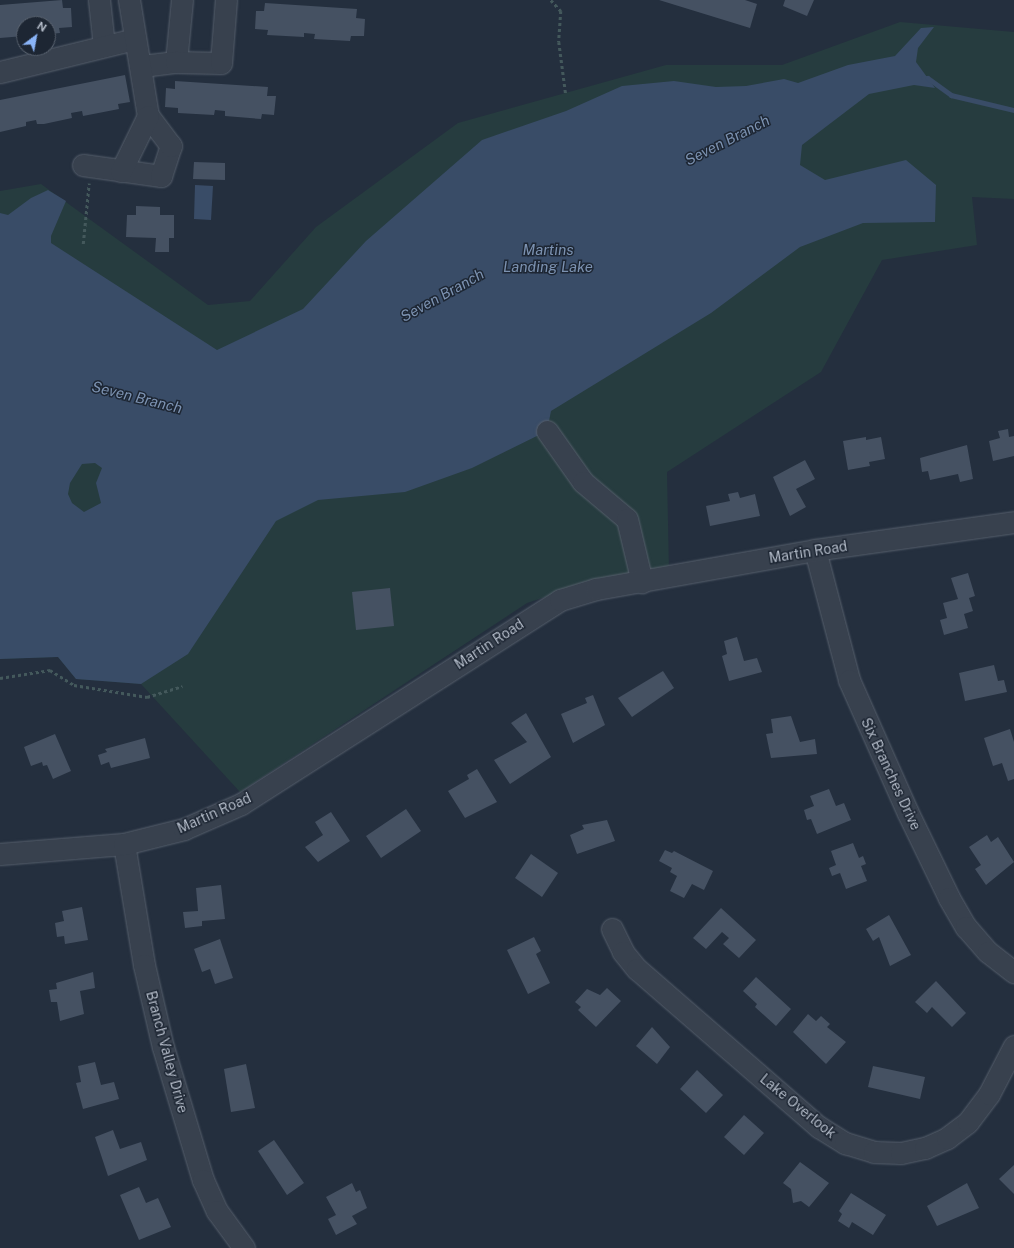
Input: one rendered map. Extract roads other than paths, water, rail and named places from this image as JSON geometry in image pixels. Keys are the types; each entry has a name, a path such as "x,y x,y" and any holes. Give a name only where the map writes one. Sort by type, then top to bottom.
{"street":[{"path":"99,0 104,46"},
{"path":"86,166 161,176 171,146 148,116 142,66 134,39 129,0"},
{"path":"176,62 182,0"},
{"path":"142,66 176,62 221,63 226,0"},
{"path":"0,72 134,39"},
{"path":"121,171 148,116"},
{"path":"547,431 584,482 627,519 642,582"},
{"name":"Martin Road","path":"0,854 124,844 184,829 241,804 560,600 596,589 815,550 1014,522"},
{"name":"Six Branches Drive","path":"815,550 849,680 908,813 949,898 966,927 988,952 1014,972"},
{"name":"Branch Valley Drive","path":"124,844 144,965 163,1047 203,1180 217,1211 244,1248"},
{"name":"Lake Overlook","path":"612,929 623,952 637,969 819,1127 845,1143 874,1152 913,1151 947,1138 968,1122 989,1094 1014,1046"}],"water":[{"name":"Martins Landing Lake","path":"934,27 918,48 916,62 935,88 914,85 869,94 802,145 800,165 825,180 906,160 936,185 935,222 863,223 800,247 711,313 551,411 547,431 472,468 405,492 318,500 276,521 188,654 141,684 76,679 58,657 0,659 0,213 8,215 31,198 48,190 66,201 51,236 51,243 217,350 303,309 366,241 482,140 566,111 622,86 674,81 716,87 746,86 784,79 798,83 848,65 895,56 921,28","holes":["95,463 102,468 96,483 101,503 84,512 72,503 68,494 70,483 82,464"]},
{"path":"195,185 213,186 211,220 194,219"}],"waterway":[{"name":"Seven Branch","path":"923,78 928,78 951,95 1014,110"}]}
